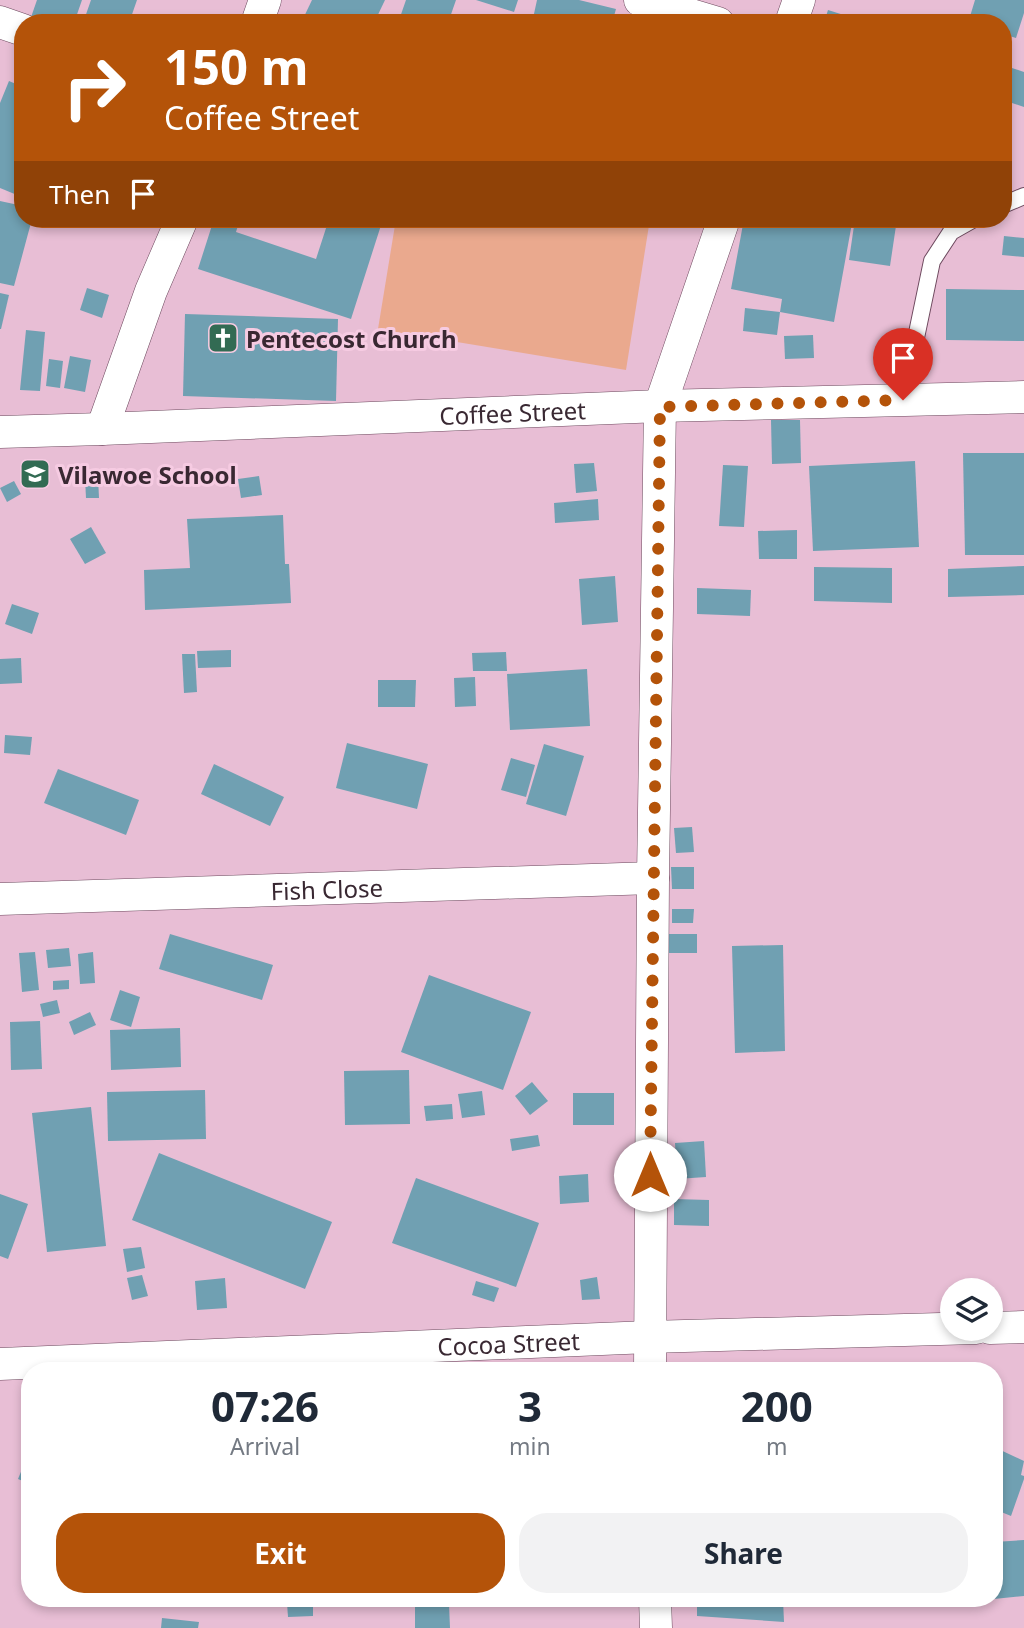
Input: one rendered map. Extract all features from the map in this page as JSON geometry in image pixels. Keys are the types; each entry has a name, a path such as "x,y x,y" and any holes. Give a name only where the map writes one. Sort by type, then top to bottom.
{"street":[{"path":"640,0 687,14"},
{"path":"102,429 178,228"},
{"path":"650,1362 660,407 721,228"},
{"name":"Coffee Street","path":"0,432 660,407 1024,397"},
{"name":"Fish Close","path":"0,899 653,878"},
{"path":"1003,1328 1024,1327"},
{"name":"Cocoa Street","path":"48,1362 649,1337 940,1329"},
{"name":"Cocoa Street","path":"0,1364 21,1363"},
{"path":"656,1607 656,1628"}],"lane":[{"path":"903,400 932,261 951,232 958,228"}],"shaded area":[{"path":"395,228 649,228 626,370 378,329"}],"building":[{"path":"37,0 82,0 77,14 32,14"},
{"path":"91,0 137,0 132,14 86,14"},
{"path":"312,0 385,0 378,14 305,14"},
{"path":"406,0 456,0 451,14 401,14"},
{"path":"476,0 518,0 514,12"},
{"path":"537,0 579,0 616,9 615,14 534,14"},
{"path":"975,0 1024,0 1024,13 1016,38 1012,37 1012,14 971,14"},
{"path":"1012,68 1024,72 1024,107 1012,103"},
{"path":"9,81 14,83 14,194 0,188 0,103"},
{"path":"0,201 14,204 14,228 30,228 14,286 0,283"},
{"path":"211,228 237,228 236,232 316,259 326,228 380,228 351,319 198,269"},
{"path":"742,228 851,228 834,322 780,312 782,299 731,289"},
{"path":"854,228 896,228 890,266 849,260"},
{"path":"1004,236 1024,238 1024,257 1002,255"},
{"path":"87,288 109,295 102,318 80,310"},
{"path":"946,289 1024,290 1024,341 946,340"},
{"path":"0,293 9,295 1,329 0,329"},
{"path":"745,308 780,312 777,335 743,331"},
{"path":"185,314 338,319 336,401 183,396"},
{"path":"26,330 45,332 40,391 20,390"},
{"path":"813,335 814,358 785,359 784,336"},
{"path":"70,356 91,360 85,392 64,388"},
{"path":"49,359 63,361 60,388 46,386"},
{"path":"771,420 800,420 801,463 772,464"},
{"path":"963,453 1024,453 1024,555 965,555"},
{"path":"915,461 919,547 813,551 809,466"},
{"path":"594,463 597,491 576,493 574,464"},
{"path":"723,465 748,466 744,527 719,526"},
{"path":"259,476 262,495 241,498 238,479"},
{"path":"98,477 99,498 86,498 85,478"},
{"path":"14,481 21,494 7,502 0,488"},
{"path":"598,499 599,520 555,523 554,503"},
{"path":"283,515 285,564 289,564 291,603 145,610 144,570 190,568 187,519"},
{"path":"91,527 106,553 85,564 70,539"},
{"path":"797,530 797,559 759,559 758,531"},
{"path":"1024,566 1024,595 948,597 948,569"},
{"path":"814,567 892,568 892,603 814,601"},
{"path":"615,576 618,622 582,625 579,579"},
{"path":"697,588 751,590 750,616 697,614"},
{"path":"12,604 39,613 32,634 5,624"},
{"path":"231,650 231,667 198,668 197,651"},
{"path":"506,652 507,671 473,671 472,653"},
{"path":"182,654 195,654 197,692 184,693"},
{"path":"21,658 22,683 0,684 0,659"},
{"path":"587,669 590,726 510,730 507,674"},
{"path":"475,677 476,706 455,707 454,678"},
{"path":"378,680 416,680 415,707 378,707"},
{"path":"5,735 32,737 30,755 4,753"},
{"path":"347,743 428,764 417,809 336,788"},
{"path":"544,744 584,756 566,816 526,804"},
{"path":"511,758 535,765 526,797 501,790"},
{"path":"214,764 284,797 270,826 201,794"},
{"path":"58,769 139,800 126,835 44,803"},
{"path":"692,827 694,852 676,853 674,828"},
{"path":"671,867 694,867 694,889 672,889"},
{"path":"672,909 694,909 693,923 672,923"},
{"path":"170,934 273,965 262,1000 159,969"},
{"path":"667,934 697,934 697,953 667,953"},
{"path":"783,945 785,1051 735,1053 732,946"},
{"path":"69,948 71,966 48,968 46,950"},
{"path":"35,952 39,990 22,992 19,953"},
{"path":"93,952 95,983 80,984 78,954"},
{"path":"429,975 531,1012 503,1090 401,1052"},
{"path":"69,980 69,989 53,990 53,981"},
{"path":"120,990 140,997 131,1027 110,1020"},
{"path":"57,1000 60,1013 43,1017 40,1004"},
{"path":"90,1012 96,1025 74,1035 69,1022"},
{"path":"40,1021 42,1069 11,1070 10,1022"},
{"path":"180,1028 181,1067 111,1070 110,1030"},
{"path":"409,1070 410,1124 345,1125 344,1071"},
{"path":"532,1082 548,1101 530,1115 515,1096"},
{"path":"205,1090 206,1139 108,1141 107,1092"},
{"path":"482,1091 485,1115 462,1118 458,1094"},
{"path":"573,1093 614,1093 614,1125 573,1125"},
{"path":"452,1104 453,1119 426,1121 424,1106"},
{"path":"91,1107 106,1246 47,1252 32,1113"},
{"path":"538,1135 540,1146 512,1151 510,1139"},
{"path":"704,1141 706,1177 677,1179 675,1143"},
{"path":"159,1153 332,1222 305,1289 132,1220"},
{"path":"588,1174 589,1202 560,1204 559,1176"},
{"path":"416,1178 539,1223 516,1287 392,1243"},
{"path":"0,1194 28,1204 8,1259 0,1256"},
{"path":"674,1199 709,1200 709,1226 674,1225"},
{"path":"141,1247 145,1268 127,1272 123,1249"},
{"path":"142,1275 148,1296 132,1300 127,1278"},
{"path":"597,1277 600,1299 582,1300 580,1280"},
{"path":"225,1278 227,1308 197,1310 195,1281"},
{"path":"476,1281 499,1288 494,1302 472,1295"},
{"path":"1003,1451 1024,1461 1021,1475 1024,1479 1011,1516 1003,1513"},
{"path":"1024,1540 1024,1596 1003,1598 1003,1541"},
{"path":"287,1607 313,1607 313,1616 288,1617"},
{"path":"415,1607 449,1607 450,1628 415,1628"},
{"path":"697,1607 783,1607 784,1622 697,1616"},
{"path":"162,1618 199,1622 198,1628 161,1628"}],"place":[{"name":"Pentecost Church","path":"223,338"},
{"name":"Vilawoe School","path":"35,474"}],"route":[{"path":"650,1175 660,407 903,400"}]}
